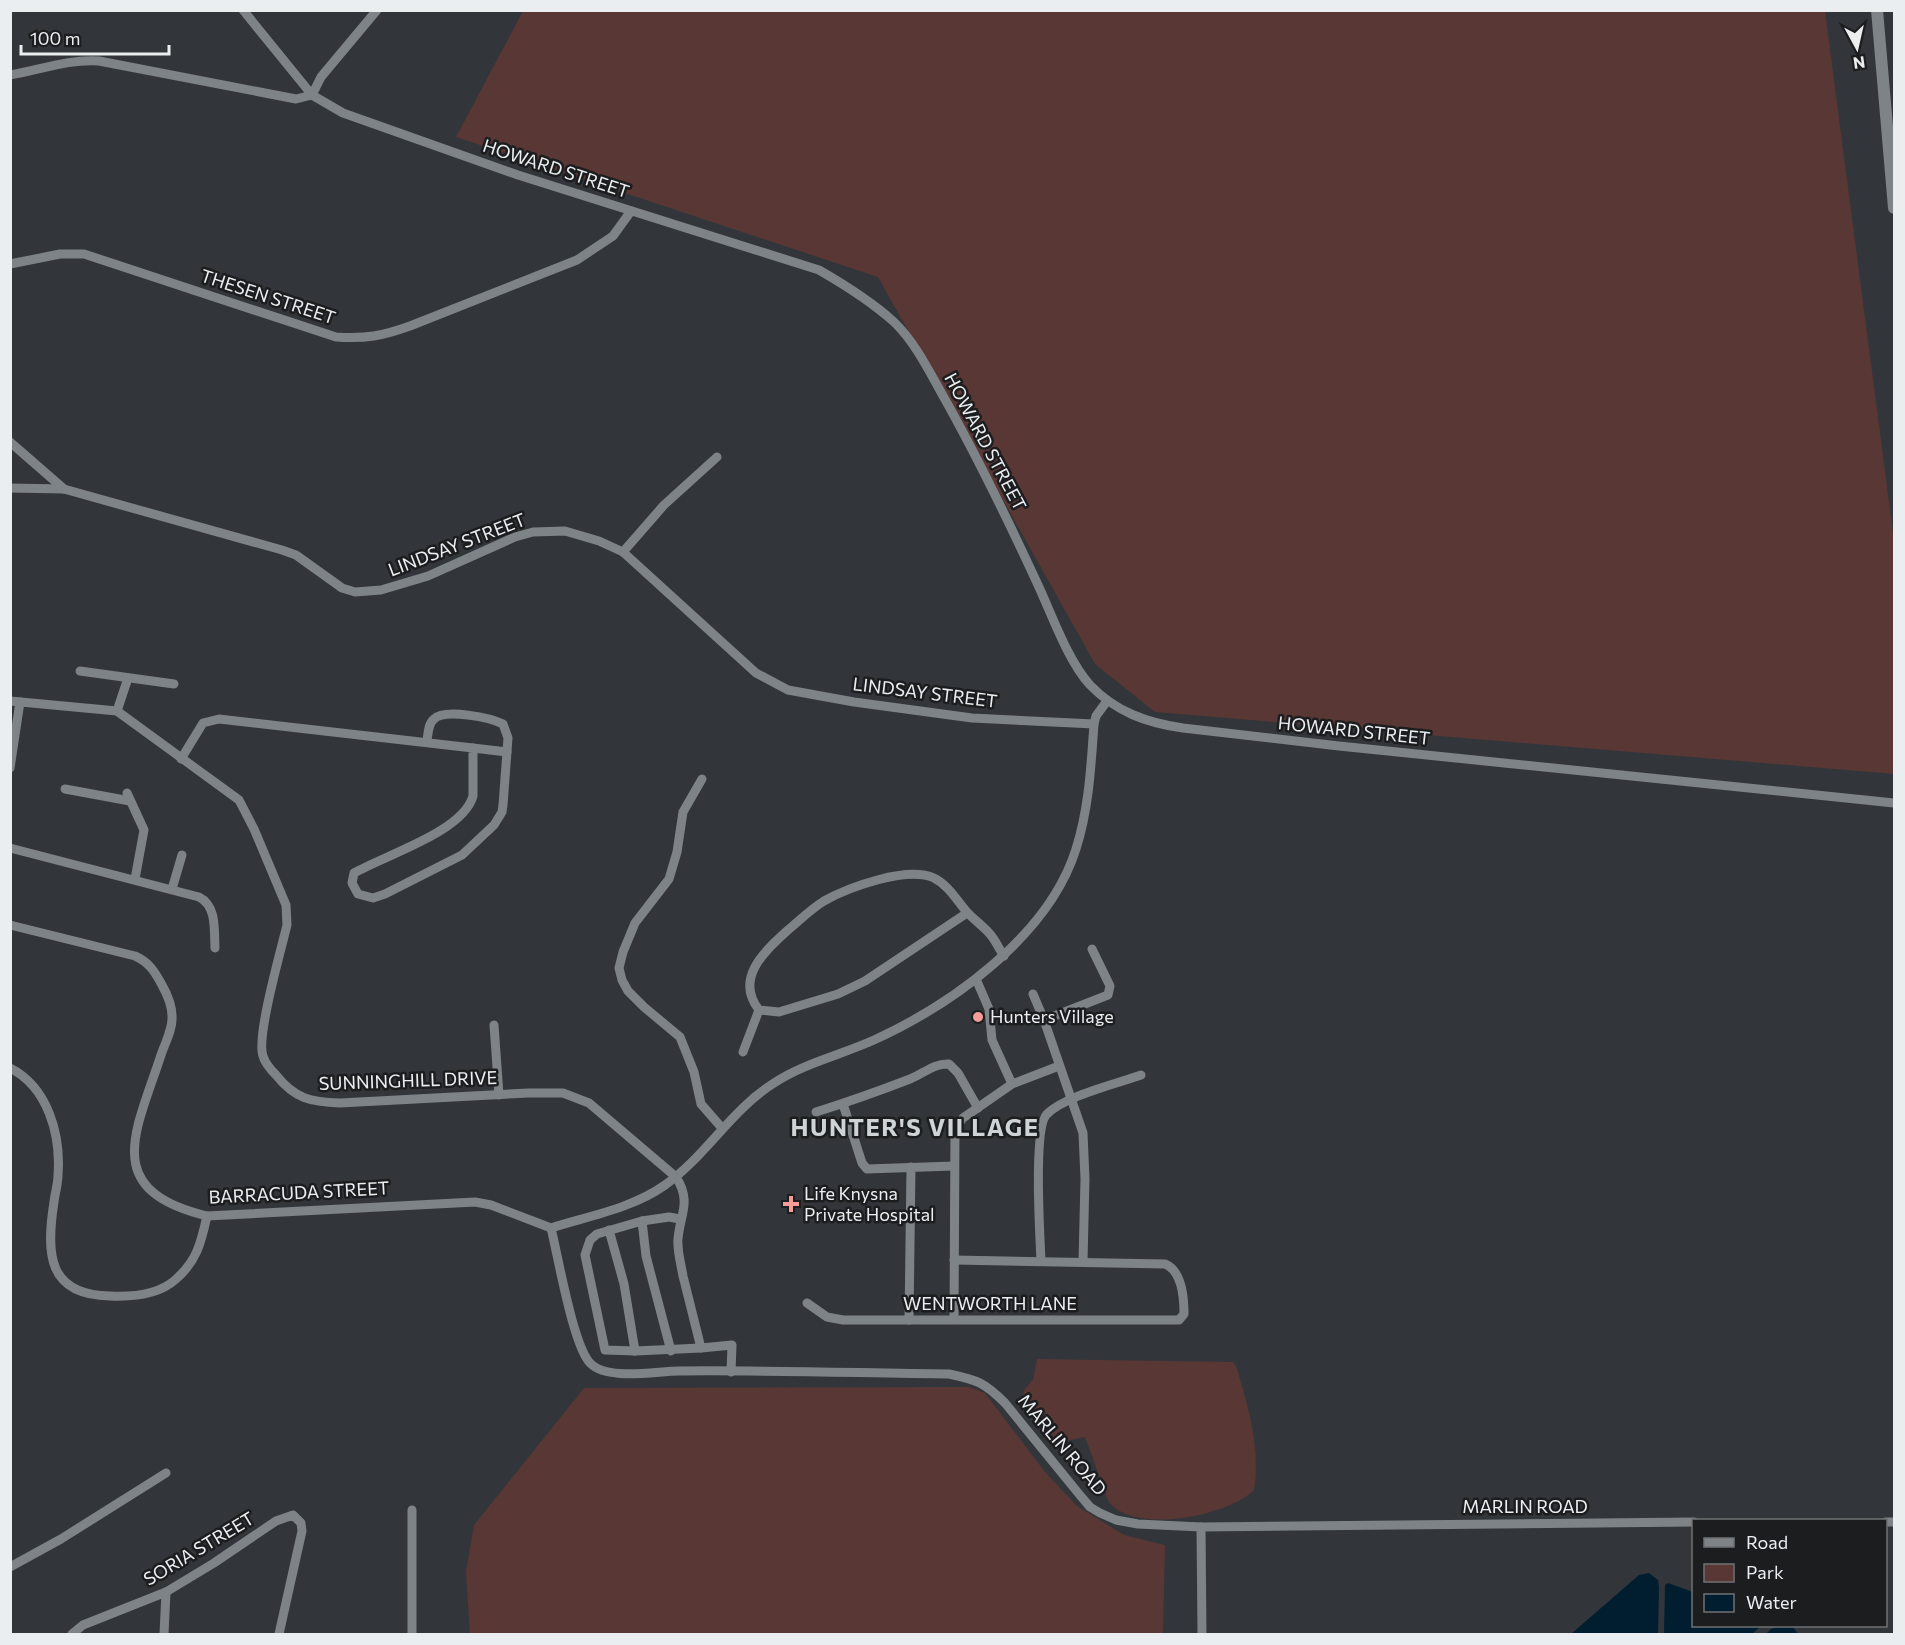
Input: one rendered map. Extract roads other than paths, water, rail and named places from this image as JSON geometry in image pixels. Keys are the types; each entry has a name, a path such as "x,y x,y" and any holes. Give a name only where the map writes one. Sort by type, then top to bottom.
{"street":[{"path":"243,10 312,95"},
{"path":"312,95 321,76 377,10"},
{"path":"1877,10 1894,208"},
{"path":"10,75 58,63 99,61 287,98 296,99 312,95"},
{"name":"HOWARD STREET","path":"312,95 343,113 388,130 631,211 819,270 852,290 895,323 924,364 982,468 1073,661 1090,685 1107,701 1147,721 1183,728 1339,746 1894,803"},
{"name":"THESEN STREET","path":"10,264 60,254 84,254 336,337 382,336 578,260 613,236 631,211"},
{"path":"10,442 64,489"},
{"path":"623,552 664,505 717,457"},
{"name":"LINDSAY STREET","path":"10,488 64,489 282,550 296,555 342,588 355,592 381,590 428,576 514,537 532,532 565,531 623,552 756,673 788,690 854,702 972,718 1094,724"},
{"path":"80,671 174,684"},
{"path":"10,768 15,701 117,711 128,678"},
{"path":"551,1228 646,1197 676,1178 756,1095 789,1073 872,1041 898,1028 976,979 1004,956 1048,903 1075,852 1089,798 1094,724 1096,716 1107,701"},
{"name":"SUNNINGHILL DRIVE","path":"117,711 239,800 254,829 286,905 287,913 287,925 264,1021 262,1045 262,1055 284,1086 310,1101 340,1103 549,1092 576,1097 589,1103 676,1178"},
{"path":"427,741 434,718 443,714 458,714 503,724 507,732 507,752 502,812 494,825 470,849 433,871 374,898 358,894 352,883 354,873 412,846 453,823 467,809 473,796 473,748"},
{"path":"181,759 203,723 214,719 427,741 507,752"},
{"path":"702,779 683,812 678,852 669,879 635,923 623,952 620,968 622,980 628,991 680,1037 694,1072 701,1104 722,1128"},
{"path":"64,789 128,797 144,830 135,879"},
{"path":"10,848 135,879 206,900 211,907 215,948"},
{"path":"172,889 182,855"},
{"path":"967,913 865,981 838,994 779,1012 759,1010 753,1002 750,986 758,960 810,911 842,892 903,874 924,875 943,884 967,913 991,935 1004,956"},
{"name":"BARRACUDA STREET","path":"10,925 135,956 154,969 168,998 172,1019 135,1134 134,1158 139,1175 149,1189 179,1209 207,1216 475,1202 491,1205 551,1228"},
{"path":"1044,1020 1108,995 1109,982 1092,949"},
{"path":"976,979 989,1009 992,1040 1012,1084"},
{"path":"954,1260 1083,1261 1084,1140 1072,1099 1033,994"},
{"path":"743,1052 759,1010"},
{"path":"494,1025 499,1095"},
{"path":"816,1112 913,1078 944,1064 949,1064 957,1073 978,1108"},
{"path":"954,1319 955,1128 963,1118 1012,1084 1059,1066"},
{"path":"10,1068 31,1082 41,1095 52,1119 58,1175 50,1246 58,1275 68,1286 89,1294 105,1296 125,1296 161,1289 173,1282 191,1264 200,1248 207,1216"},
{"path":"1041,1261 1039,1167 1041,1128 1047,1113 1072,1099 1141,1075"},
{"path":"843,1104 867,1169 954,1166"},
{"path":"909,1320 911,1167"},
{"path":"676,1178 681,1185 685,1200 684,1211 680,1219 678,1247 701,1348"},
{"path":"680,1219 669,1217 642,1221 597,1234 590,1239 585,1255 603,1346 609,1351 634,1352 732,1345 731,1372"},
{"path":"642,1221 646,1256 671,1351"},
{"name":"MARLIN ROAD","path":"551,1228 578,1339 590,1363 597,1368 609,1372 627,1373 678,1371 949,1374 973,1379 991,1389 1005,1403 1090,1507 1116,1520 1201,1527 1692,1522"},
{"path":"609,1230 624,1284 634,1352"},
{"name":"WENTWORTH LANE","path":"807,1303 832,1319 1102,1322 1179,1320 1183,1317 1184,1311 1177,1274 1172,1267 1162,1263 1083,1261"},
{"path":"10,1566 61,1539 166,1473"},
{"path":"412,1510 412,1635"},
{"name":"SORIA STREET","path":"72,1635 83,1624 166,1592 282,1518 293,1515 301,1523 302,1531 279,1635"},
{"path":"1201,1527 1202,1635"},
{"path":"164,1635 166,1592"}],"water":[{"path":"1649,1573 1658,1580 1658,1634 1571,1634 1639,1575"},
{"path":"1668,1583 1692,1592 1692,1627 1760,1627 1752,1634 1664,1634 1665,1585"},
{"path":"1793,1627 1798,1634 1766,1634 1771,1629"}],"place":[{"name":"Hunters Village","path":"978,1017"},
{"name":"Life Knysna Private Hospital","path":"791,1204"}],"district":[{"name":"HUNTER'S VILLAGE","path":"915,1128"}]}
